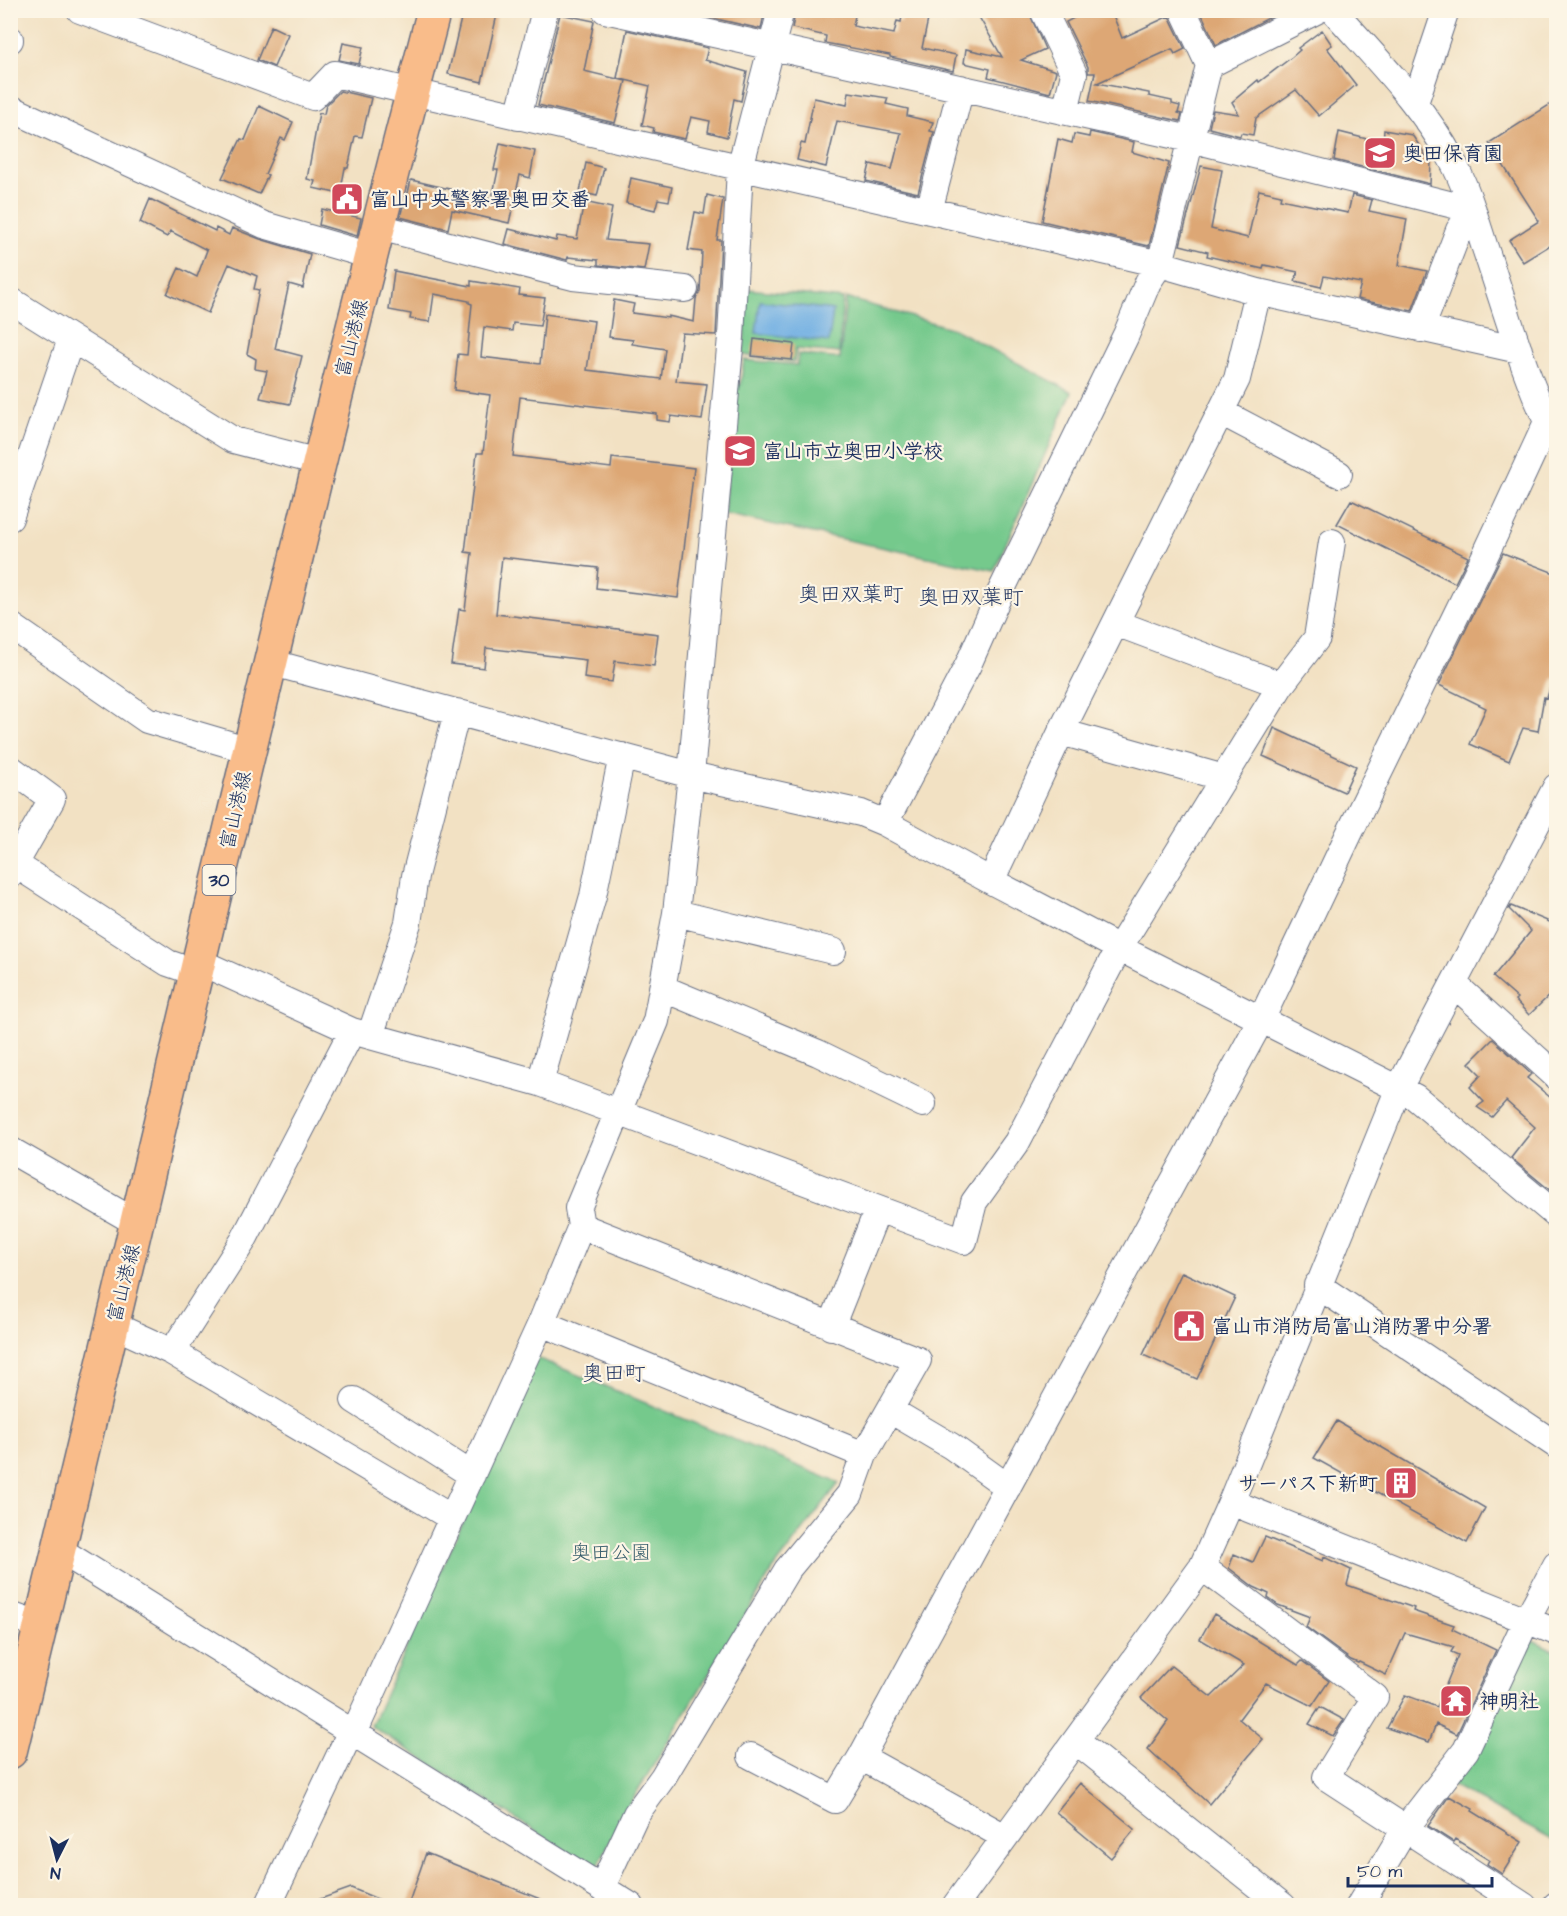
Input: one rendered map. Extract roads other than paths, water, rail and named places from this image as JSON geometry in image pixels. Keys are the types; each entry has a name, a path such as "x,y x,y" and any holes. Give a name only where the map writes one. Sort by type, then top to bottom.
{"main road":[{"name":"富山港線","path":"10,1752 138,1223 269,662 434,10"}],"street":[{"path":"80,10 313,97 335,74 1160,264 1258,292 1520,350"},
{"path":"518,117 545,10"},
{"path":"605,10 1190,139 1473,210"},
{"path":"268,1905 352,1732 541,1323 581,1226 578,1208 656,1021 676,913 691,775 731,337 740,168 781,10"},
{"path":"1043,10 1074,74 1065,111"},
{"path":"885,823 968,665 1000,593 1126,335 1148,282 1160,264 1209,65 1183,10"},
{"path":"1209,65 1318,10"},
{"path":"751,1756 835,1800 861,1757 1261,1020 1550,417 1520,350 1473,210 1452,160 1415,104 1333,10"},
{"path":"1415,104 1446,10"},
{"path":"929,212 961,88"},
{"path":"10,108 264,225 573,277 684,289"},
{"path":"1421,328 1459,230 1473,210"},
{"path":"991,881 1061,732 1237,379 1258,292"},
{"path":"10,300 233,440 319,462"},
{"path":"12,505 71,339"},
{"path":"1221,412 1339,474"},
{"path":"10,768 52,799 12,866 168,963 198,968 361,1034 540,1083 964,1240 974,1202 1017,1142 1119,948 1281,685 1317,638 1332,542"},
{"path":"1116,623 1281,685"},
{"path":"10,625 147,720 249,750"},
{"path":"269,662 691,775 861,813 885,823 1119,948 1415,1097 1557,1215"},
{"path":"172,1352 243,1241 361,1034 408,923 415,876 457,712"},
{"path":"1061,732 1224,778"},
{"path":"540,1083 592,896 622,756"},
{"path":"955,1905 1202,1567 1231,1502 1317,1285 1399,1088 1557,787"},
{"path":"676,913 833,951"},
{"path":"1454,984 1557,1076"},
{"path":"662,988 818,1053 923,1104"},
{"path":"10,1150 138,1223"},
{"path":"831,1327 878,1209"},
{"path":"581,1226 918,1360 864,1455 850,1494 787,1570 663,1777 636,1814 603,1887"},
{"path":"1317,1285 1557,1445"},
{"path":"541,1323 864,1455"},
{"path":"113,1325 172,1352 452,1518"},
{"path":"354,1400 472,1475"},
{"path":"890,1410 951,1446 1008,1487"},
{"path":"1231,1502 1557,1632"},
{"path":"58,1549 631,1905"},
{"path":"1359,1905 1405,1829 1466,1750 1527,1619 1557,1564"},
{"path":"1202,1567 1375,1697 1326,1777 1524,1905"},
{"path":"10,1616 41,1626"},
{"path":"1076,1741 1283,1905"},
{"path":"861,1757 1005,1837"}],"water":[{"path":"760,301 833,310 829,342 756,333"}],"place":[{"name":"奥田保育園","path":"1380,153"},
{"name":"富山中央警察署奥田交番","path":"347,199"},
{"name":"富山市立奥田小学校","path":"740,451"},
{"name":"富山市消防局富山消防署中分署","path":"1189,1326"},
{"name":"サーパス下新町","path":"1401,1483"},
{"name":"神明社","path":"1456,1701"}],"district":[{"name":"奥田双葉町","path":"851,594"},
{"name":"奥田双葉町","path":"971,597"},
{"name":"奥田町","path":"614,1373"}],"park label":[{"name":"奥田公園","path":"611,1552"}]}
